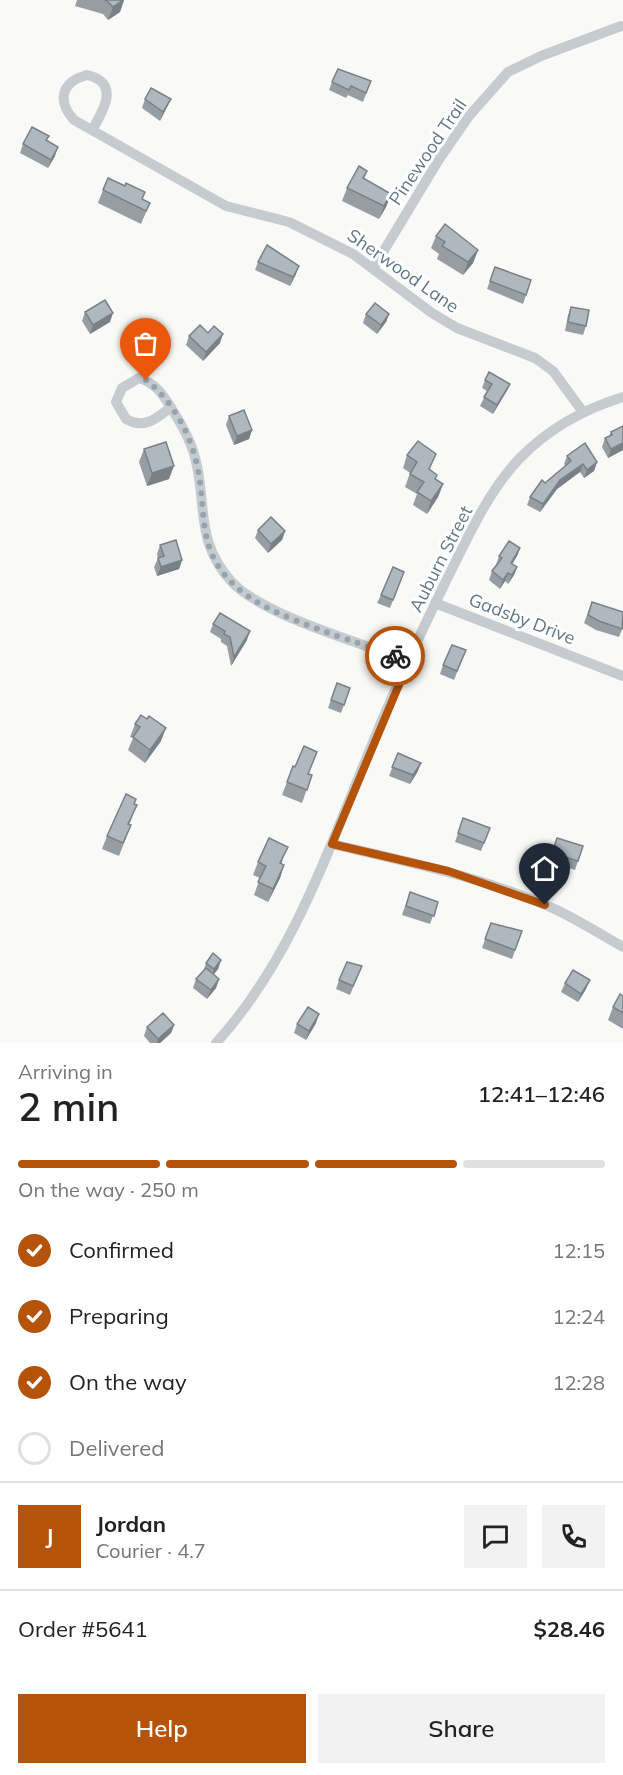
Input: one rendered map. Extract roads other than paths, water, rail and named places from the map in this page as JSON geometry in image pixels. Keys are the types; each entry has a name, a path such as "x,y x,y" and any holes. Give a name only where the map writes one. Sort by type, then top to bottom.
{"street":[{"name":"Pinewood Trail","path":"374,267 438,161 469,116 508,72 541,56 621,27"},
{"name":"Sherwood Lane","path":"92,130 106,106 107,96 103,84 87,75 67,87 63,95 63,105 74,120 226,206 279,219 308,230 374,267 448,324 542,362 562,382 583,412"},
{"path":"171,407 155,420 141,424 126,419 116,402 122,388 139,378 162,392 185,430 196,460 202,523 208,544 218,564 232,583 250,598 272,609 409,661"},
{"name":"Auburn Street","path":"216,1043 240,1015 287,940 318,879 409,661 435,603 479,518 510,470 542,439 583,412 623,397"},
{"name":"Gadsby Drive","path":"435,603 623,676"},
{"path":"332,844 448,871 517,895 559,911 623,947"}]}
